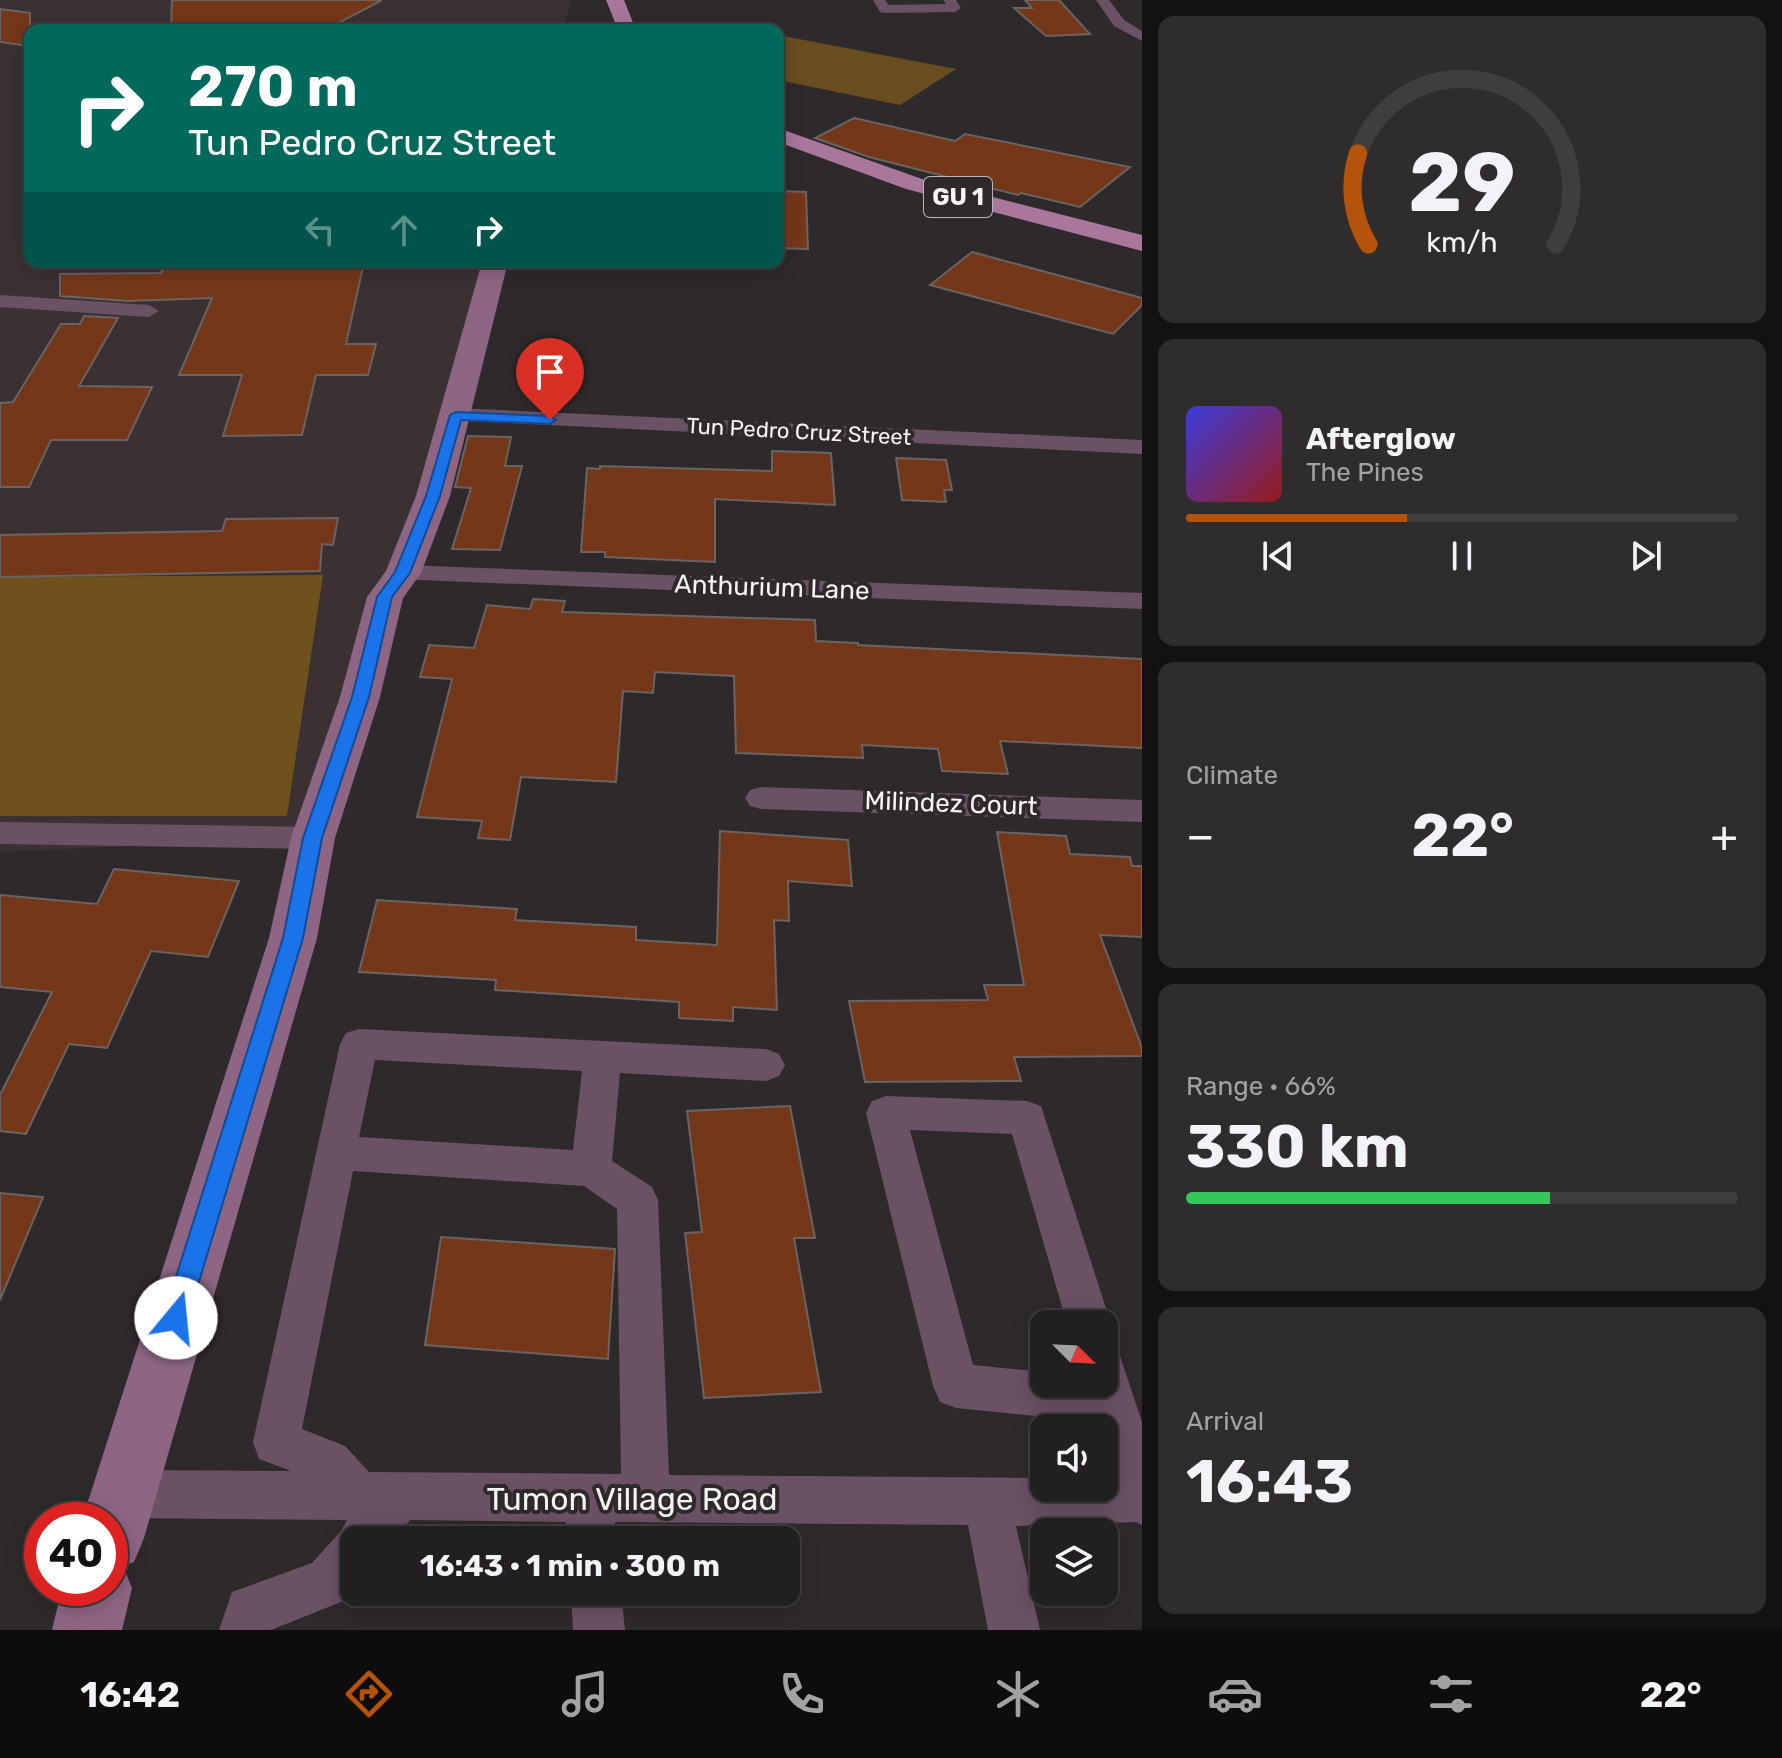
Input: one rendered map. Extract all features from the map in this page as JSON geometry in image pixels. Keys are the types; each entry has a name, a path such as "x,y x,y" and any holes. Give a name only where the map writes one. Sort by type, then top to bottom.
{"main road":[{"path":"615,0 625,24"},
{"name":"GU 1","path":"784,137 874,172 942,193 1142,243"},
{"name":"GU 1","path":"784,156 937,208 1142,261"}],"street":[{"path":"879,0 885,9 955,8 949,0"},
{"path":"1102,0 1119,23 1142,38"},
{"path":"1126,40 1142,38"},
{"path":"120,1502 293,938 313,838 360,697 385,597 403,573 433,496 493,268"},
{"path":"0,301 149,311"},
{"name":"Tun Pedro Cruz Street","path":"456,415 1142,447"},
{"name":"Anthurium Lane","path":"403,573 1142,601"},
{"name":"Milindez Court","path":"761,798 922,801 1142,811"},
{"path":"0,833 313,838"},
{"path":"373,1511 328,1463 276,1442 359,1044 766,1065"},
{"path":"591,1169 603,1056"},
{"path":"1030,1386 956,1386 886,1113 1027,1118 1085,1310"},
{"path":"336,1153 591,1169 637,1200 646,1499"},
{"path":"1112,1398 1142,1499"},
{"name":"Tumon Village Road","path":"128,1516 373,1511 590,1519 646,1499 987,1502 1142,1499"},
{"path":"987,1502 1014,1630"},
{"path":"245,1630 250,1610 328,1582 340,1567"},
{"path":"87,1630 93,1606"},
{"path":"597,1606 599,1630"}],"shaded area":[{"path":"0,0 572,0 564,24 24,24 24,268 493,268 313,838 0,852"},
{"path":"784,36 956,69 900,105 784,81"},
{"path":"323,575 287,816 0,816 0,577"}],"building":[{"path":"172,0 382,0 336,24 171,24"},
{"path":"1025,0 1059,0 1090,34 1046,36 1014,8 1032,8"},
{"path":"0,9 30,13 30,24 24,24 24,45 0,42"},
{"path":"854,118 955,141 965,134 1130,167 1080,207 1021,193 1018,195 869,157 815,138"},
{"path":"784,191 806,192 808,249 784,248"},
{"path":"972,252 1142,298 1142,305 1113,334 930,285"},
{"path":"163,268 363,268 346,344 376,344 368,375 316,375 302,435 223,436 242,375 179,375 212,298 128,301 60,296 60,274 161,273"},
{"path":"84,316 118,318 79,386 152,387 127,440 51,440 29,487 0,487 0,403 13,402 61,324 80,324"},
{"path":"468,436 511,437 505,466 522,466 500,550 452,549 471,488 455,487"},
{"path":"772,451 831,453 835,505 715,499 715,562 605,557 605,552 581,552 587,468 772,471"},
{"path":"896,458 946,460 952,490 944,490 946,502 902,500"},
{"path":"338,518 333,545 322,544 320,571 0,577 0,535 222,531 226,519"},
{"path":"533,599 565,601 562,612 815,620 816,641 1142,659 1142,748 1000,741 1008,774 942,771 938,749 862,745 863,758 736,753 734,676 655,672 653,693 623,691 616,782 521,777 510,840 478,838 482,821 417,817 452,679 420,677 429,645 474,648 487,605 530,609"},
{"path":"720,831 848,840 852,886 788,881 789,921 774,920 777,1010 733,1007 733,1021 679,1018 679,1002 495,990 496,980 359,972 377,900 517,909 515,920 636,927 636,940 717,945"},
{"path":"997,832 1066,836 1070,854 1130,857 1132,866 1142,866 1142,937 1100,935 1142,1048 1142,1056 1014,1057 1021,1081 865,1082 849,1001 988,1000 984,985 1024,985"},
{"path":"114,869 239,881 208,957 151,951 107,1048 69,1044 26,1134 0,1131 0,1095 52,992 0,987 0,895 97,904"},
{"path":"790,1106 815,1238 794,1238 821,1392 704,1398 685,1233 702,1232 687,1111"},
{"path":"0,1193 43,1197 0,1300"},
{"path":"441,1237 615,1249 608,1359 425,1345"}],"route":[{"path":"176,1318 293,938 313,838 360,697 385,597 403,573 433,496 456,415 550,420"}]}
